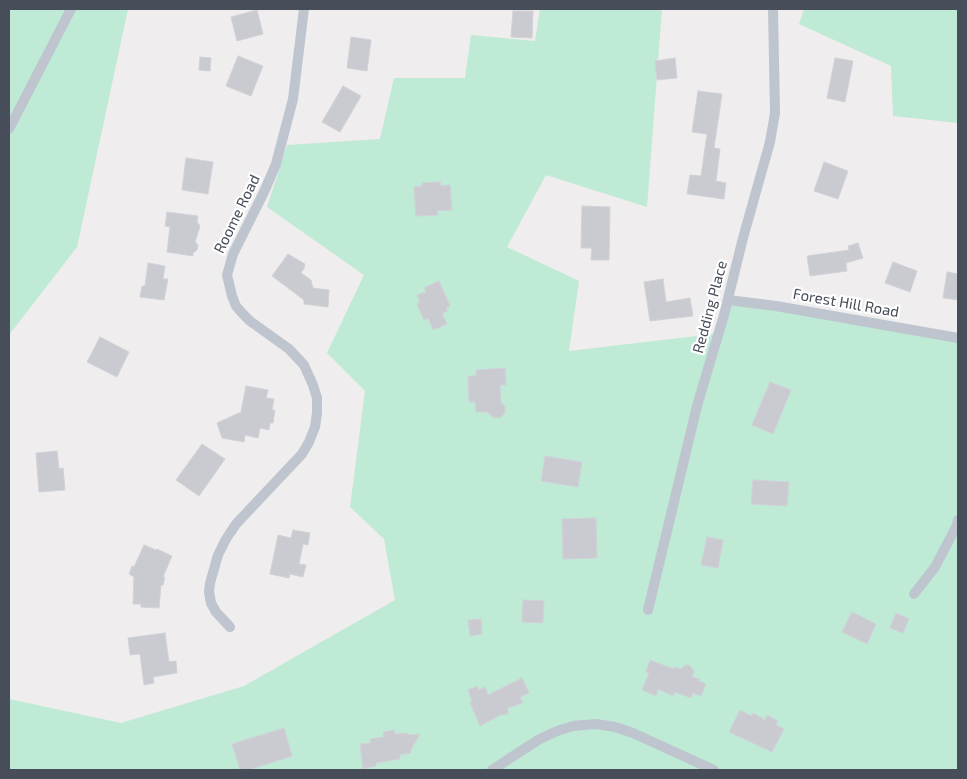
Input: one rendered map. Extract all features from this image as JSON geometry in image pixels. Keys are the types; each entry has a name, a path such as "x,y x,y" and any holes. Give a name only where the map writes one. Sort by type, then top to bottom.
{"street":[{"path":"9,128 71,9"},
{"name":"Roome Road","path":"230,627 216,612 211,603 209,592 218,555 236,524 302,454 315,427 317,412 313,385 304,365 289,349 250,321 236,306 227,275 233,254 271,178 281,149 293,99 304,9"},
{"name":"Redding Place","path":"648,610 697,406 728,300 770,142 775,113 773,9"},
{"name":"Forest Hill Road","path":"728,300 776,306 958,338"},
{"path":"914,594 934,567 958,520"},
{"path":"492,770 538,740 556,731 573,726 596,724 615,727 633,733 714,770"}],"green space":[{"path":"9,9 128,9 77,247 9,335"},
{"path":"540,9 662,9 647,207 546,175 507,247 579,281 569,351 722,333 732,300 958,336 958,770 9,770 9,699 121,723 244,686 395,600 384,539 350,507 365,391 327,353 364,275 267,207 287,145 380,139 394,78 465,78 471,35 535,41"},
{"path":"804,9 958,9 958,123 893,116 891,66 799,24"}],"building":[{"path":"257,10 263,34 237,41 231,17"},
{"path":"513,11 533,11 532,38 511,37"},
{"path":"351,37 371,40 367,71 347,68"},
{"path":"238,56 263,66 251,96 226,86"},
{"path":"200,57 211,58 210,71 199,70"},
{"path":"675,58 677,78 657,80 655,61"},
{"path":"835,58 853,61 845,102 827,98"},
{"path":"343,86 361,96 340,132 322,122"},
{"path":"698,91 722,94 714,148 720,149 716,181 726,183 724,199 687,194 690,175 701,176 707,134 692,132"},
{"path":"186,158 213,162 208,194 182,190"},
{"path":"824,162 848,171 838,199 814,191"},
{"path":"440,182 441,186 450,185 452,210 437,211 438,215 416,216 414,187 422,186 422,183"},
{"path":"582,206 610,207 609,260 591,260 592,248 581,248"},
{"path":"167,212 198,216 197,222 200,226 195,242 198,245 193,256 167,252 170,227 165,226"},
{"path":"858,243 863,258 846,263 847,271 810,276 807,256 849,250 848,246"},
{"path":"288,254 305,264 301,273 311,280 313,288 329,290 328,307 304,304 304,300 272,276"},
{"path":"893,262 917,271 910,292 885,283"},
{"path":"148,263 165,266 163,279 168,279 164,300 140,297 142,286 145,286"},
{"path":"947,272 958,274 958,300 943,298"},
{"path":"663,279 666,302 690,298 693,316 650,321 644,282"},
{"path":"439,281 450,306 446,308 448,311 442,313 447,324 433,330 428,318 424,320 417,304 420,302 417,295 426,292 424,288"},
{"path":"100,337 129,352 117,377 87,362"},
{"path":"505,368 506,385 500,385 501,403 505,406 505,413 501,417 494,418 487,412 476,412 475,402 469,402 468,376 476,376 476,370"},
{"path":"770,382 791,390 773,434 752,425"},
{"path":"246,386 268,390 266,398 274,399 272,410 275,410 273,423 270,423 269,430 260,428 258,438 245,435 244,442 222,438 217,423 241,412"},
{"path":"202,444 225,459 199,496 176,480"},
{"path":"57,451 59,469 63,468 65,490 39,492 36,453"},
{"path":"545,456 582,462 578,487 541,481"},
{"path":"753,480 789,482 787,506 751,504"},
{"path":"596,518 597,558 563,559 562,519"},
{"path":"293,530 310,533 308,545 303,544 299,564 306,565 303,577 290,574 289,578 270,574 278,535 291,538"},
{"path":"707,537 723,540 718,568 701,565"},
{"path":"144,545 172,556 163,577 165,577 163,585 161,585 159,608 141,607 141,604 133,604 134,577 129,574"},
{"path":"523,600 544,601 543,623 522,622"},
{"path":"852,612 876,624 867,644 842,632"},
{"path":"896,613 909,619 903,633 890,628"},
{"path":"481,619 482,634 470,636 468,620"},
{"path":"165,633 169,662 176,661 177,673 153,677 154,683 144,685 140,654 130,655 128,638"},
{"path":"650,660 674,669 675,667 681,669 685,665 690,666 694,671 692,677 700,679 699,681 706,684 701,696 693,693 691,698 675,692 673,696 658,689 656,696 642,690 649,673 646,672"},
{"path":"522,678 529,693 520,697 523,703 508,708 508,714 500,715 480,726 470,703 472,702 468,690 477,686 479,690 485,687 488,695"},
{"path":"740,710 751,716 753,713 765,720 767,715 778,721 776,725 784,729 772,752 729,732"},
{"path":"284,728 292,756 248,770 240,770 232,744"},
{"path":"394,730 395,734 420,734 411,749 411,753 400,755 400,759 376,763 376,766 363,769 360,744 371,743 370,739 384,737 383,732"}]}
